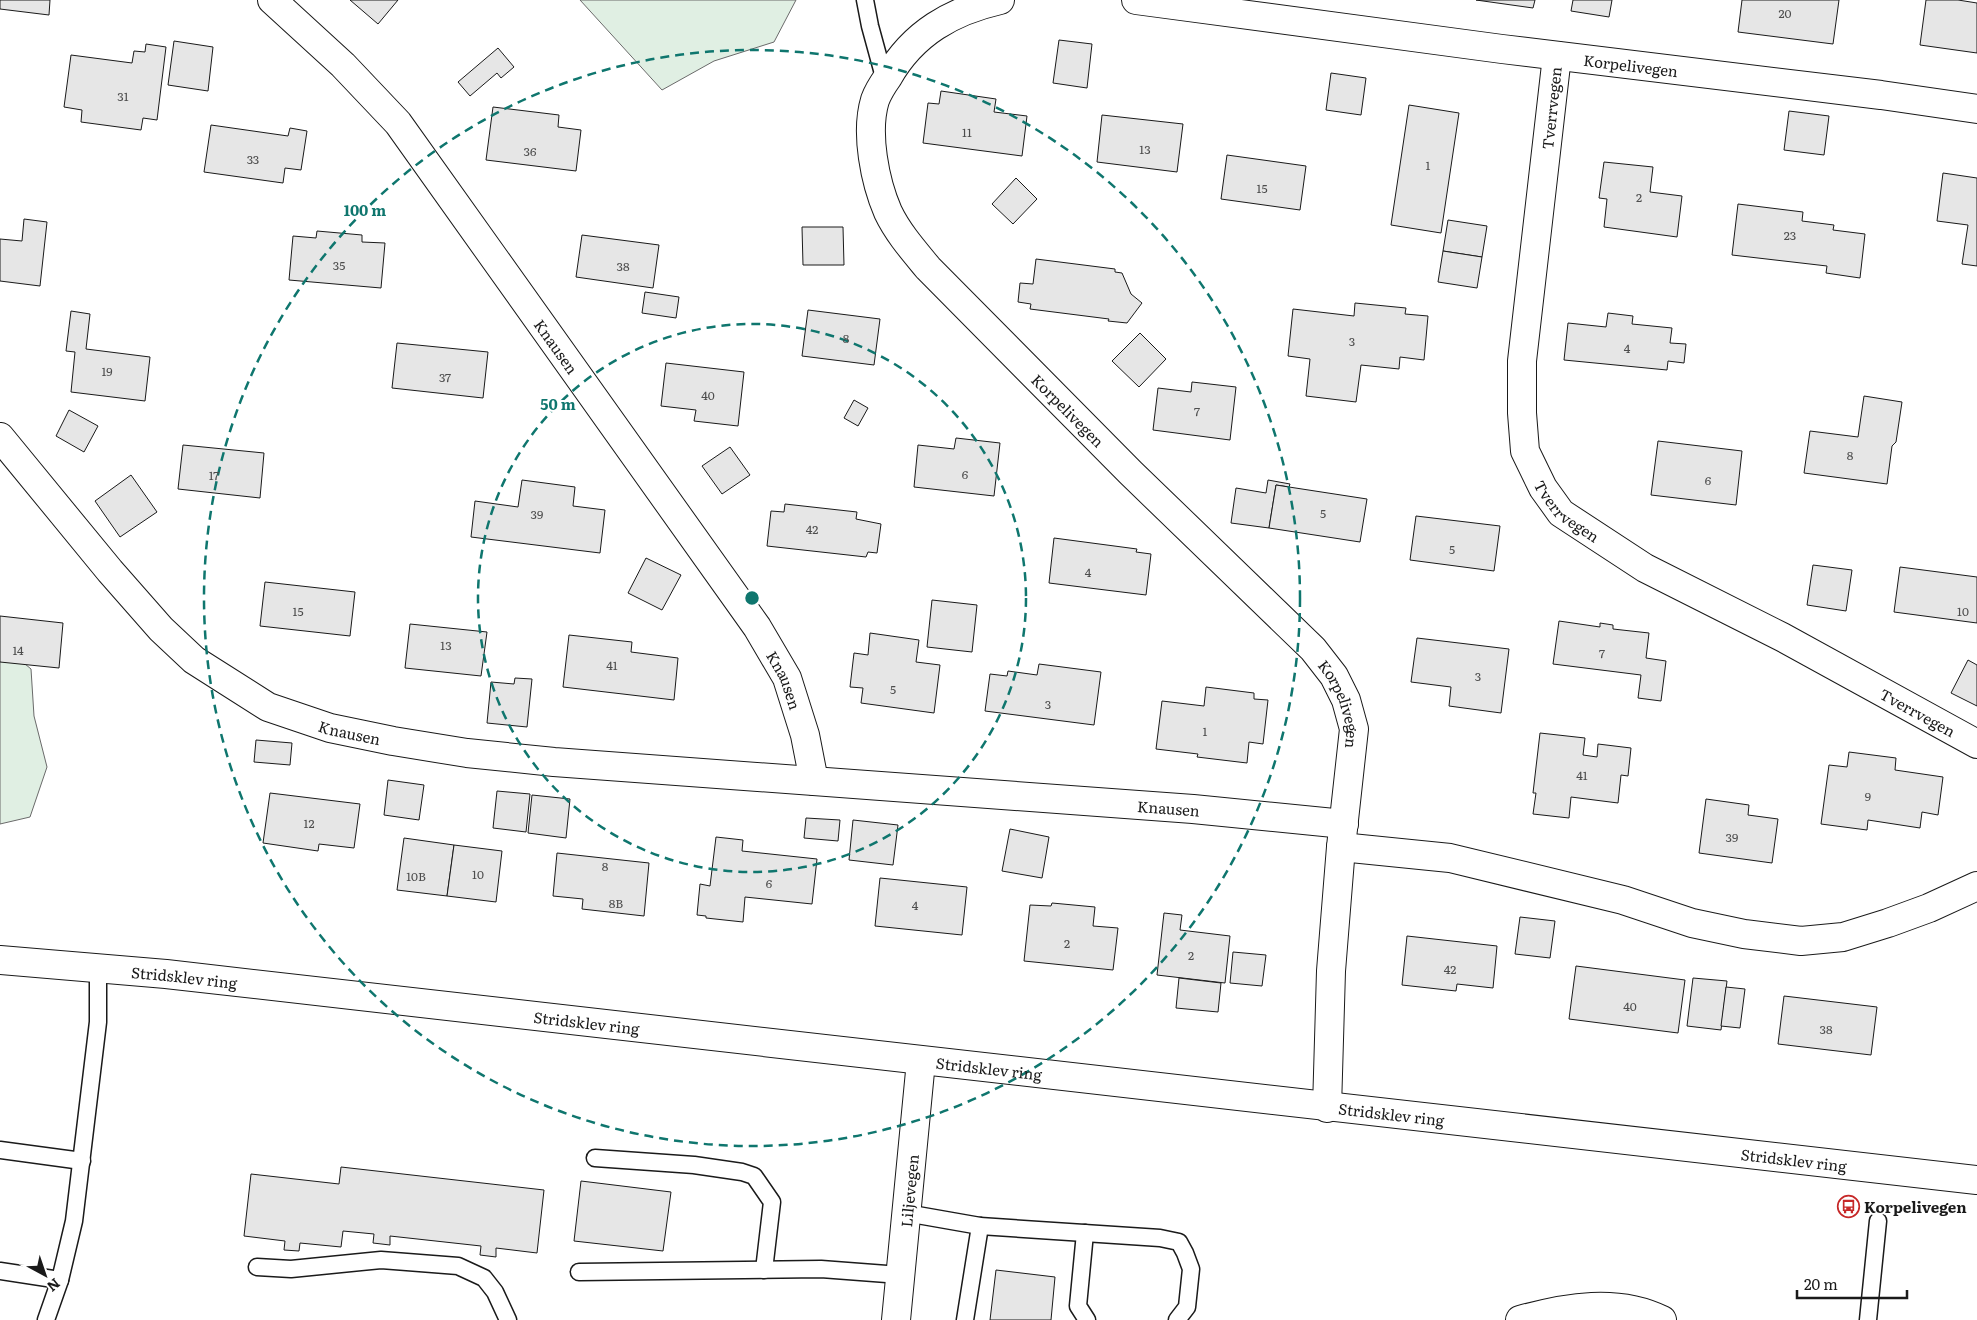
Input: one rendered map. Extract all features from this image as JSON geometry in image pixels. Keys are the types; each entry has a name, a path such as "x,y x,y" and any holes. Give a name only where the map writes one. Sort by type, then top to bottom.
{"street":[{"name":"Knausen","path":"272,0 343,65 398,123 757,627 787,678 806,735 814,781"},
{"name":"Korpelivegen","path":"1000,0 978,5 948,19 919,37 896,62 875,100 872,151 877,181 889,213 906,242 928,268 1131,473 1314,649 1334,676 1346,700 1354,729 1342,835 1332,971 1328,1108"},
{"name":"Korpelivegen","path":"1136,0 1977,109"},
{"name":"Tverrvegen","path":"1557,56 1522,361 1522,413 1525,451 1543,488 1561,513 1645,568 1782,637 1977,744"},
{"name":"Knausen","path":"0,437 110,571 161,629 194,660 268,707 330,728 468,753 554,762 1193,809 1342,835"},
{"path":"1342,835 1450,858 1623,900 1692,923 1744,934 1801,941 1843,937 1929,908 1977,886"},
{"name":"Stridsklev ring","path":"0,960 166,974 1328,1108 1977,1180"},
{"name":"Liljevegen","path":"896,1320 921,1061"},
{"path":"1520,1320 1553,1310 1609,1306 1649,1313 1662,1320"}],"lane":[{"path":"866,0 870,26 885,81"},
{"path":"46,1320 60,1280 74,1221 98,1022 98,969"},
{"path":"0,1150 82,1161"},
{"path":"595,1158 694,1165 742,1172 754,1176 772,1202 764,1270"},
{"path":"906,1214 980,1226 1160,1238 1179,1242 1191,1269 1187,1307 1177,1320"},
{"path":"1868,1320 1878,1221"},
{"path":"965,1320 980,1226"},
{"path":"1085,1233 1078,1306 1087,1320"},
{"path":"257,1268 291,1270 381,1260 458,1266 484,1278 495,1292 508,1320"},
{"path":"579,1272 821,1269 900,1275"},
{"path":"0,1272 60,1280"}],"green space":[{"path":"580,0 796,0 774,42 714,61 662,90"},
{"path":"0,647 5,647 31,669 34,716 47,767 30,817 0,824"}],"building":[{"path":"0,0 50,0 49,15 0,9"},
{"path":"350,0 398,0 378,24"},
{"path":"1476,0 1535,0 1533,8"},
{"path":"1573,0 1612,0 1609,17 1571,11"},
{"path":"1742,0 1839,0 1833,44 1738,32"},
{"path":"1926,0 1958,0 1977,3 1977,53 1920,45"},
{"path":"1059,40 1092,44 1087,88 1053,83"},
{"path":"174,41 213,47 208,91 168,85"},
{"path":"146,44 166,47 157,120 143,118 141,130 81,122 82,110 64,107 71,55 132,63 134,51 145,52"},
{"path":"498,48 514,67 501,78 497,73 470,96 458,82"},
{"path":"1331,73 1366,78 1361,115 1326,110"},
{"path":"941,91 996,99 994,112 1027,116 1022,156 923,143 928,103 939,104"},
{"path":"1409,105 1459,113 1441,233 1391,225"},
{"path":"493,107 559,115 558,127 581,130 576,171 486,160"},
{"path":"1789,111 1829,116 1824,155 1784,150"},
{"path":"1102,115 1183,124 1177,172 1097,162"},
{"path":"211,125 288,136 290,128 307,131 301,170 285,168 283,183 204,172"},
{"path":"1227,155 1306,166 1300,210 1221,199"},
{"path":"1604,162 1653,167 1650,192 1682,196 1677,237 1604,227 1607,199 1599,198"},
{"path":"1943,173 1977,178 1977,266 1962,264 1968,225 1937,221"},
{"path":"1016,178 1037,199 1013,224 992,204"},
{"path":"1738,204 1803,212 1802,221 1834,225 1833,230 1865,234 1860,278 1826,273 1827,266 1732,255"},
{"path":"24,219 47,222 40,286 0,281 0,239 22,241"},
{"path":"1448,220 1487,226 1482,257 1443,251"},
{"path":"802,227 843,227 844,265 803,265"},
{"path":"317,231 362,235 362,242 385,243 381,288 289,280 293,236 316,238"},
{"path":"582,235 659,245 653,288 576,277"},
{"path":"1443,251 1482,257 1477,288 1438,282"},
{"path":"1036,259 1115,269 1115,272 1122,273 1131,294 1142,303 1127,323 1030,309 1031,304 1018,302 1020,283 1033,284"},
{"path":"645,292 679,297 676,318 642,313"},
{"path":"1355,303 1406,308 1405,314 1428,316 1424,360 1400,357 1399,369 1361,365 1356,402 1306,396 1310,359 1288,356 1293,309 1354,316"},
{"path":"808,310 880,319 874,365 802,356"},
{"path":"71,311 90,314 86,349 150,357 145,401 71,392 75,352 66,351"},
{"path":"1608,313 1633,316 1632,324 1672,328 1670,343 1686,344 1684,363 1668,361 1667,370 1564,360 1568,323 1606,327"},
{"path":"1140,333 1166,359 1139,387 1112,361"},
{"path":"397,343 488,352 483,398 392,388"},
{"path":"666,363 744,372 738,426 694,421 696,410 661,406"},
{"path":"1192,382 1236,387 1230,440 1153,430 1158,388 1191,392"},
{"path":"1864,396 1902,402 1896,442 1892,446 1887,484 1804,473 1810,431 1858,437"},
{"path":"854,400 868,408 858,426 844,418"},
{"path":"69,410 98,426 84,452 56,436"},
{"path":"956,438 1000,443 994,496 914,487 918,445 954,449"},
{"path":"1658,441 1742,451 1736,505 1651,495"},
{"path":"183,445 264,453 260,498 178,489"},
{"path":"730,447 750,475 722,494 702,466"},
{"path":"131,475 157,512 120,537 95,501"},
{"path":"522,480 575,487 573,506 605,510 600,553 471,537 475,501 518,507"},
{"path":"1268,480 1290,484 1289,487 1276,485 1269,528 1231,523 1236,488 1266,493"},
{"path":"1276,485 1367,499 1360,542 1269,528"},
{"path":"785,504 857,512 856,519 881,524 877,553 868,552 866,557 767,546 771,511 784,512"},
{"path":"1416,516 1500,526 1494,571 1410,560"},
{"path":"1054,538 1137,549 1136,552 1151,554 1146,595 1049,583"},
{"path":"646,558 681,575 662,610 628,593"},
{"path":"1813,565 1852,570 1846,611 1807,605"},
{"path":"1900,567 1977,577 1977,623 1894,612"},
{"path":"265,582 355,592 350,636 260,626"},
{"path":"932,600 977,605 972,652 927,647"},
{"path":"0,616 63,623 59,668 0,662"},
{"path":"1559,621 1600,627 1600,623 1613,625 1613,629 1649,633 1646,658 1666,661 1661,701 1638,698 1641,675 1553,664"},
{"path":"410,624 487,632 481,676 405,668"},
{"path":"870,633 919,640 916,662 940,665 934,713 861,703 863,688 850,687 854,653 868,655"},
{"path":"569,635 632,642 631,652 678,658 674,700 563,687"},
{"path":"1417,638 1509,649 1501,713 1449,706 1451,687 1411,682"},
{"path":"1968,660 1977,665 1977,706 1951,693"},
{"path":"1039,664 1101,672 1094,725 985,711 990,674 1007,676 1008,671 1037,675"},
{"path":"515,678 532,679 527,727 487,723 491,682 514,684"},
{"path":"1206,687 1254,693 1254,699 1268,700 1263,744 1249,742 1247,763 1197,757 1198,754 1156,749 1162,701 1204,706"},
{"path":"1540,733 1585,738 1583,755 1597,757 1598,744 1631,748 1628,776 1621,775 1618,803 1571,797 1569,818 1533,814 1536,793 1533,793"},
{"path":"256,740 292,743 290,765 254,762"},
{"path":"1849,752 1896,758 1895,770 1943,777 1938,815 1922,812 1920,828 1868,820 1867,830 1821,824 1829,765 1847,767"},
{"path":"388,780 424,785 419,820 384,815"},
{"path":"497,791 530,794 526,832 493,828"},
{"path":"270,793 360,804 354,848 319,844 318,851 263,843"},
{"path":"532,795 570,799 566,838 528,833"},
{"path":"1706,799 1749,805 1748,815 1778,819 1772,863 1699,853"},
{"path":"806,818 840,820 838,841 804,838"},
{"path":"853,820 898,825 893,865 849,860"},
{"path":"1010,829 1049,837 1042,878 1002,871"},
{"path":"716,837 743,840 742,851 817,859 812,904 745,897 743,922 706,918 706,916 697,915 700,884 710,886"},
{"path":"404,838 454,845 447,896 397,890"},
{"path":"454,845 502,851 496,902 447,896"},
{"path":"557,853 649,863 644,916 582,909 583,899 553,896"},
{"path":"880,878 967,887 962,935 875,926"},
{"path":"1052,903 1095,907 1093,926 1118,928 1113,970 1024,961 1030,905 1051,906"},
{"path":"1164,913 1182,915 1180,930 1230,936 1225,983 1157,975"},
{"path":"1520,917 1555,921 1550,958 1515,954"},
{"path":"1407,936 1497,946 1493,988 1457,984 1456,991 1402,985"},
{"path":"1233,952 1266,955 1262,986 1230,983"},
{"path":"1576,966 1685,980 1678,1033 1569,1019"},
{"path":"1179,978 1221,983 1218,1012 1176,1008"},
{"path":"1693,978 1727,981 1721,1030 1687,1026"},
{"path":"1726,987 1745,989 1740,1028 1721,1026"},
{"path":"1784,996 1877,1007 1871,1055 1778,1044"},
{"path":"341,1167 544,1190 537,1253 496,1248 496,1257 480,1255 481,1246 390,1236 390,1245 373,1243 374,1234 343,1231 341,1247 300,1243 299,1251 284,1250 285,1241 244,1236 251,1174 339,1184"},
{"path":"581,1181 671,1192 663,1251 574,1241"},
{"path":"996,1270 1055,1277 1051,1320 990,1320"}],"place":[{"name":"Korpelivegen","path":"1848,1206"}]}
